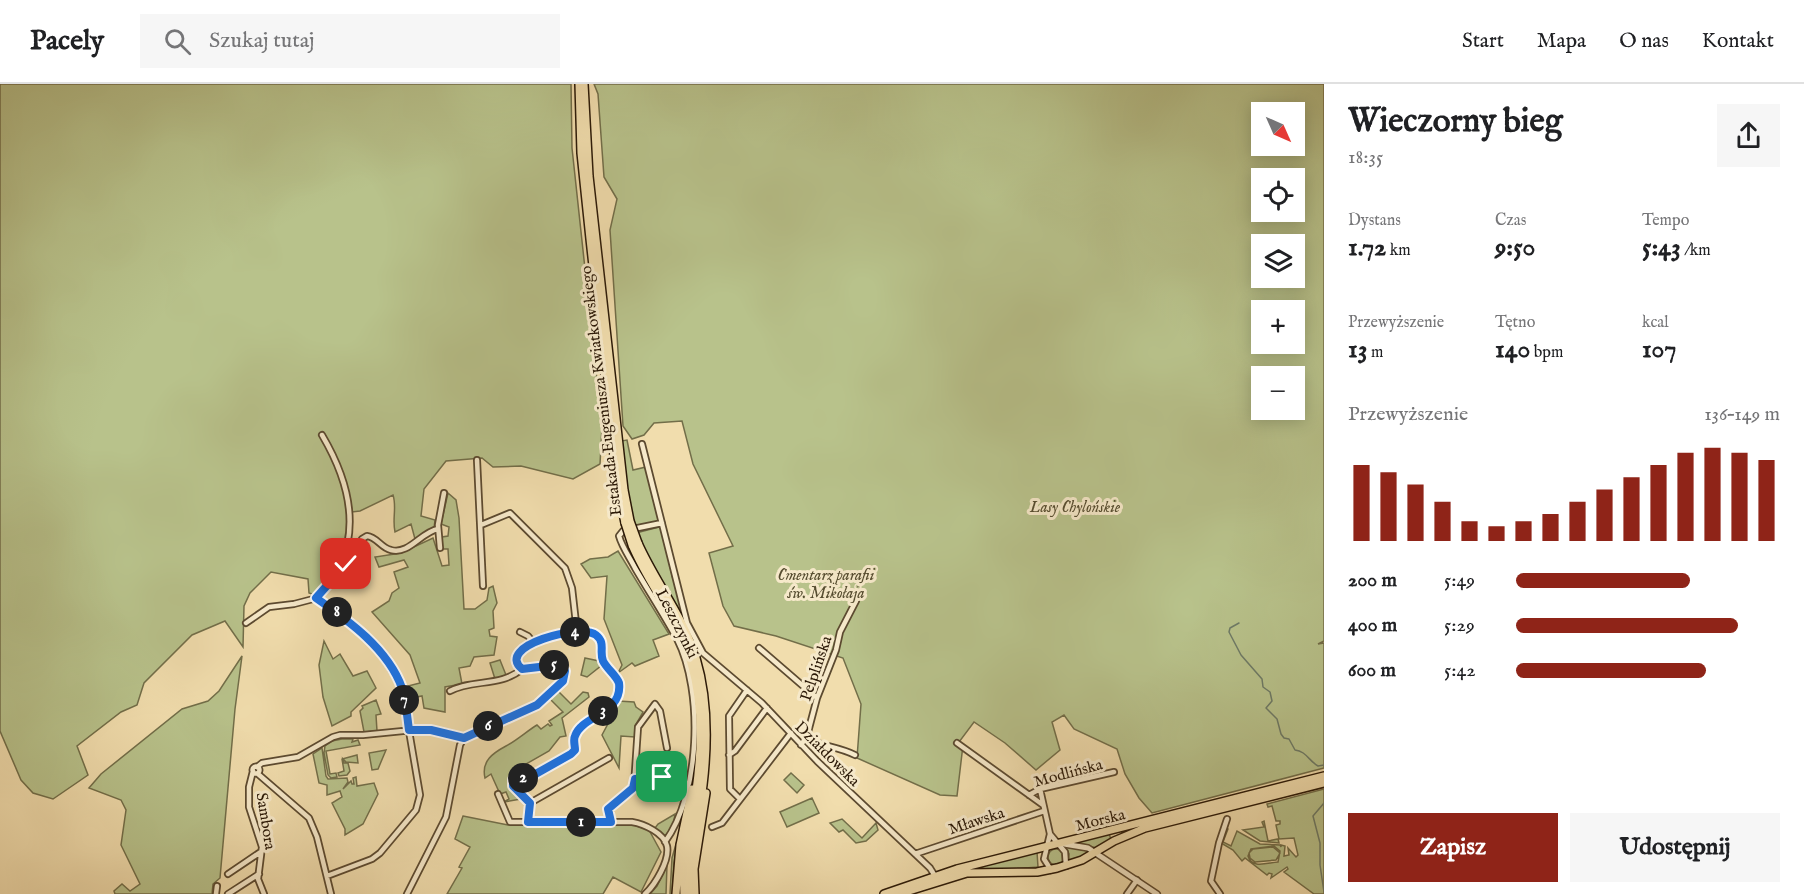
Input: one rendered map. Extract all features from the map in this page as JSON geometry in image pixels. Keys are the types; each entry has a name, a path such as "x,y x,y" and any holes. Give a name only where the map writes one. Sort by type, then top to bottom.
{"main road":[{"name":"Estakada Eugeniusza Kwiatkowskiego","path":"582,86 593,239 624,490 630,522 635,544 677,628 691,663 698,696 700,722 698,766 684,894"},
{"name":"Estakada Eugeniusza Kwiatkowskiego","path":"635,544 686,633 696,656 704,697 706,755 703,785 686,873 689,894"},
{"path":"695,894 696,851 707,787 706,755"},
{"path":"676,894 680,845 698,766"},
{"name":"Morska","path":"884,894 935,876 1324,776"},
{"name":"Morska","path":"899,894 967,873 1051,870 1066,866 1145,828 1324,783"}],"street":[{"path":"322,435 335,457 345,486 350,512 346,546 336,573"},
{"name":"Leszczynki","path":"642,444 687,623 701,650"},
{"path":"477,460 483,586"},
{"path":"440,548 438,529 444,493"},
{"path":"481,525 510,513 537,542 560,562 572,588 577,632"},
{"name":"Leszczynki","path":"662,523 622,531 619,536 677,639 687,663 691,684 694,716 692,762 676,825 665,842"},
{"path":"246,623 270,607 316,598 336,573 351,559 362,539 367,536 372,537 387,549 399,550 438,529"},
{"path":"316,598 349,621 386,659 402,690 420,795 416,810 376,857 327,876"},
{"name":"Pelplińska","path":"801,745 806,739 816,698 836,650 840,632 856,601"},
{"path":"522,669 516,663 516,656 533,642 586,631 595,634 603,644 603,661 619,683 618,697 578,730 574,738 575,750 571,754 532,776 513,780 513,786 530,803"},
{"path":"520,632 533,642"},
{"path":"759,648 816,698"},
{"name":"Działdowska","path":"701,650 767,708 801,745 932,870 935,876"},
{"path":"407,894 443,824 460,745 464,738 540,703 563,681 565,671 556,665 522,669 497,681 460,686 450,691"},
{"path":"740,799 730,791 729,713 747,690"},
{"path":"611,822 608,809 633,788 638,727 654,704 660,711 667,748"},
{"path":"729,755 735,751 767,708"},
{"name":"Sambora","path":"264,894 259,885 262,851 250,813 249,787 257,771 274,761 305,754 336,736 431,730 464,738"},
{"path":"712,827 722,823 791,733"},
{"path":"806,739 824,746 843,749 855,755"},
{"path":"957,743 1044,808"},
{"path":"530,803 609,758"},
{"path":"257,771 273,788 309,818 317,837 331,894"},
{"name":"Modlińska","path":"1029,795 1040,789 1114,772"},
{"path":"635,779 662,777"},
{"path":"1040,789 1050,834 1044,859 1051,870"},
{"path":"498,794 510,822 640,824 654,832 665,842 666,856 656,881 645,894"},
{"path":"528,822 530,803"},
{"name":"Mławska","path":"915,854 1044,808"},
{"path":"1220,894 1211,880 1219,842 1227,819"},
{"path":"1050,834 1066,855 1066,866"},
{"path":"1059,843 1077,845 1095,852 1157,894"},
{"path":"1106,846 1106,859"},
{"path":"228,874 262,851"},
{"path":"228,894 259,874"},
{"path":"1127,894 1137,880"},
{"path":"216,894 217,886"}],"green space":[{"path":"0,84 571,84 572,148 602,427 600,464 573,479 521,466 493,467 482,458 446,461 424,489 421,516 435,520 434,528 415,539 411,524 395,532 393,495 360,511 352,512 351,504 348,505 345,548 339,564 318,596 309,593 308,579 271,572 250,593 244,606 243,647 225,621 192,635 144,683 137,705 121,712 77,746 88,775 53,799 33,793 21,780 0,731"},
{"name":"Lasy Chylońskie","path":"594,84 1324,84 1324,641 1318,644 1324,643 1324,768 1152,813 1139,798 1125,774 1117,749 1074,729 1064,715 1052,722 1060,750 1036,770 1005,743 974,722 959,742 963,745 957,796 940,795 857,758 861,704 843,658 776,636 734,626 723,606 709,553 733,546 693,464 682,421 654,423 644,435 632,439 623,426 610,230 617,199 604,177 598,94"},
{"path":"627,440 633,470 646,467 659,522 635,527 627,491 621,441"},
{"path":"448,493 456,500 459,518 464,609 475,609 487,600 489,588 493,586 497,603 493,611 494,628 489,630 490,636 497,637 494,655 474,657 470,666 459,668 462,684 445,687 445,712 424,708 422,696 406,699 404,687 420,683 410,655 372,612 389,601 392,593 399,588 394,572 408,567 404,560 379,567 375,557 401,553 433,538 442,566 449,565 448,549 442,549 442,537 448,536 449,527 441,524"},
{"path":"659,527 675,581 684,622 636,533"},
{"path":"618,551 669,634 653,640 659,656 635,666 632,663 618,673 622,665 604,619 607,576 591,578 581,564 590,559 608,557"},
{"path":"324,641 333,659 340,654 353,676 367,671 376,688 351,712 351,716 332,726 323,697 319,665"},
{"path":"242,656 220,878 213,884 212,894 115,894 114,891 122,884 130,891 140,884 121,845 126,810 121,800 89,788 101,774 182,709 208,701 219,691"},
{"path":"585,658 599,661 602,665 587,677 581,675"},
{"path":"500,660 506,675 495,679 490,663"},
{"path":"557,690 571,704 583,692 588,693 589,697 562,718 566,736 560,737 549,751 526,764 530,774 511,777 510,787 521,799 504,802 509,799 506,792 500,794 491,774 485,778 486,762 537,725 541,729 548,724 552,725 549,721 563,712 549,698"},
{"path":"376,700 381,714 376,715 377,731 364,732 360,711 362,706"},
{"path":"618,701 634,702 636,707 643,712 635,726 635,737 621,736 619,768 602,735 610,720 607,715 617,706"},
{"path":"353,739 352,742 358,740 360,745 326,751 330,774 336,773 337,777 331,778 328,775 325,746 332,741"},
{"path":"322,748 328,779 347,778 348,782 343,789 351,781 354,784 353,778 356,777 357,786 374,783 378,794 363,824 345,835 345,829 332,803 342,797 340,791 327,795 327,785 319,783 313,754"},
{"path":"386,750 378,769 372,770 369,753"},
{"path":"357,755 358,763 346,762 343,759 344,763 348,763 350,771 347,775 339,776 338,773 344,771 342,759"},
{"path":"791,773 804,785 797,793 784,780"},
{"path":"1324,789 1324,894 1314,894 1284,872 1288,869 1287,867 1271,878 1272,874 1267,875 1245,858 1242,861 1233,850 1221,843 1227,828 1223,842 1231,846 1237,831 1260,844 1285,846 1284,856 1289,855 1288,848 1296,857 1298,855 1294,838 1279,839 1276,825 1280,824 1280,821 1276,821 1272,806 1268,807 1267,804","holes":["1274,846 1280,851 1278,862 1256,864 1248,856 1251,849"]},
{"path":"812,798 819,813 787,827 780,812"},
{"path":"675,814 673,826 665,836 655,828 658,824"},
{"path":"463,816 508,825 634,825 649,830 661,852 641,892 613,877 603,894 447,894 462,868 459,867 470,847 455,839"},
{"path":"842,819 862,838 876,823 878,830 866,841 856,843 843,830 839,832 830,823"},
{"path":"1264,821 1268,841 1278,839 1279,843 1260,841 1243,830 1264,827 1262,822"},
{"path":"1109,833 1111,840 1096,848 1077,842"},
{"path":"679,834 672,894 670,894 672,858"},
{"path":"1065,846 1092,852 1068,862 1069,854"},
{"path":"1273,847 1280,853 1276,860 1255,862 1250,858 1249,853 1253,849"},
{"path":"1056,849 1062,851 1064,857 1062,863 1056,865 1050,863 1048,857 1050,851"},
{"path":"1037,852 1038,867 952,874 952,873"},
{"path":"667,865 666,894 650,894 657,886"}],"waterway":[{"path":"1239,623 1230,628 1229,632 1241,655 1262,679 1263,687 1270,692 1272,701 1266,708 1277,719 1281,734 1284,738 1289,739 1295,750 1302,752 1318,766 1324,765"},
{"path":"1324,803 1313,816 1320,843 1324,892"}],"route":[{"path":"346,564 316,598 349,621 386,659 402,690 409,730 431,730 464,738 537,705 563,681 565,671 561,666 556,665 522,669 516,663 516,656 533,642 577,632 586,631 595,634 600,639 603,644 603,661 615,675 620,693 614,703 578,730 574,738 575,750 571,754 532,776 513,780 513,786 530,803 528,822 611,822 608,809 633,788 635,779 662,777"}],"park label":[{"name":"Cmentarz parafii św. Mikołaja","path":"826,583"}]}
